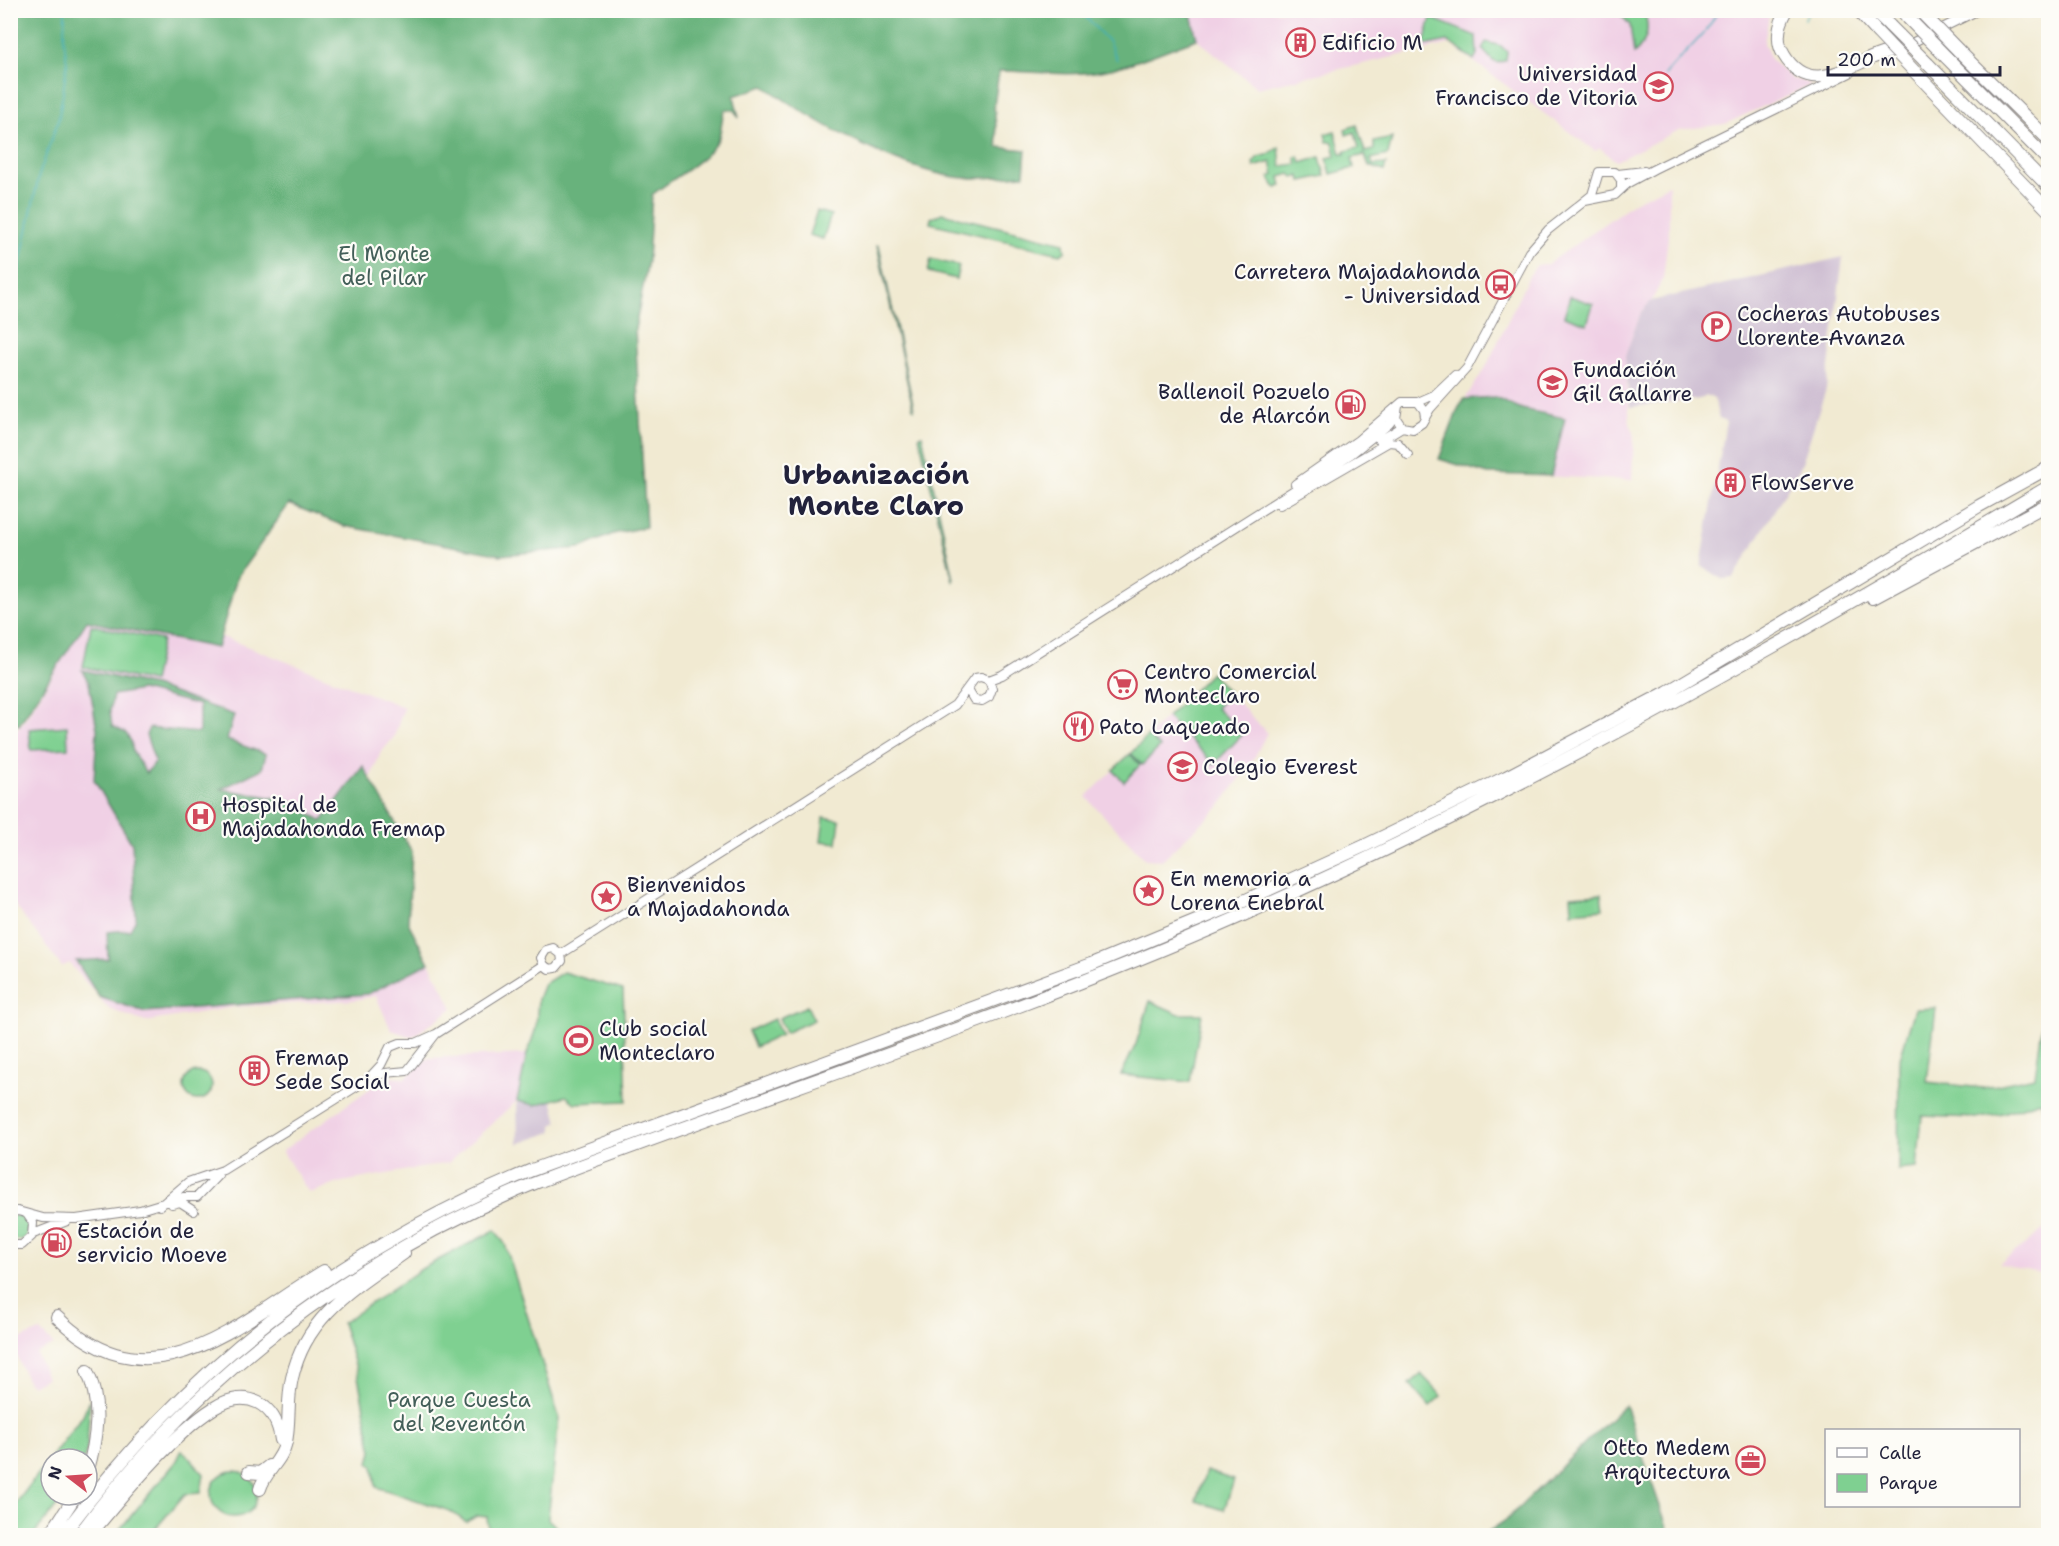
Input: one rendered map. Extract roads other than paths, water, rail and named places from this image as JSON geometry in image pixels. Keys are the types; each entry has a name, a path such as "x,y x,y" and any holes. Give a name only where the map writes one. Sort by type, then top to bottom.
{"highway":[{"path":"1787,10 1779,30 1781,52 1801,73 1816,76 1832,74 1894,51"},
{"path":"1857,10 2049,210"},
{"path":"1874,10 2049,186"},
{"path":"1921,12 2049,139"},
{"path":"1904,14 2049,160"},
{"path":"2034,474 2049,460"},
{"path":"57,1317 86,1341 110,1352 149,1358 179,1355 207,1344 351,1255 458,1202 532,1170 1081,969 1224,909 1364,846 1506,777 1719,664 2034,474 2049,468"},
{"path":"78,1536 128,1472 159,1437 256,1347 351,1277 406,1244 476,1209 599,1159 1009,1010 1238,917 1367,860 1522,784 1754,658 2049,487"},
{"path":"1754,658 1772,652 1836,616 1893,589 2049,502"},
{"path":"260,1490 263,1480 278,1460 285,1442 289,1391 296,1360 303,1342 323,1314 409,1250 476,1209"},
{"path":"62,1536 119,1463 204,1375 302,1296 395,1235"},
{"path":"87,1371 97,1403 95,1447"},
{"path":"89,1536 114,1505 199,1419 216,1406 233,1400 247,1399 259,1403 270,1410 280,1429 281,1441 275,1458 260,1473 249,1472"},
{"path":"49,1536 68,1507"}],"street":[{"path":"1585,201 1615,195 1654,169 1979,10"},
{"path":"1618,174 1654,169"},
{"path":"953,706 974,700 986,700 990,685 1002,675 1351,454 1402,427 1416,428 1462,375 1529,252 1548,230 1592,195 1599,172 1612,170 1618,174 1622,180 1621,189"},
{"path":"1596,187 1605,196"},
{"path":"1234,529 1358,440 1407,400 1418,402 1434,395 1450,382 1486,334"},
{"path":"1418,402 1423,407 1425,417"},
{"path":"1397,410 1402,427"},
{"path":"1351,454 1389,424 1397,410"},
{"path":"1234,529 1299,496 1389,442 1398,443 1408,455"},
{"path":"561,954 953,706 968,690 975,678 981,677 990,685"},
{"path":"968,690 974,700"},
{"path":"553,948 561,954 562,961 556,968 549,969 541,958 546,950 553,948"},
{"path":"367,1080 395,1044 416,1043 436,1034 544,965"},
{"path":"160,1206 185,1187 188,1182 224,1170 367,1080 407,1071 421,1050 436,1034"},
{"path":"405,1044 414,1051 414,1062"},
{"path":"385,1056 387,1065 395,1072"},
{"path":"160,1206 197,1197 224,1170"},
{"path":"196,1181 201,1186 201,1192"},
{"path":"10,1245 22,1245 33,1234 47,1227 76,1219 180,1202 194,1211 185,1187"},
{"path":"10,1212 18,1211 76,1219"},
{"path":"27,1214 33,1223 33,1234"}],"waterway":[{"path":"10,335 16,282 39,175 58,121 63,93 67,63 64,40 65,10"},
{"path":"1079,10 1109,42 1117,60"},
{"path":"1665,75 1701,36 1718,10"},
{"path":"1805,19 1809,10"}],"place":[{"name":"Edificio M","path":"1301,43"},
{"name":"Universidad Francisco de Vitoria","path":"1658,86"},
{"name":"Carretera Majadahonda - Universidad","path":"1501,284"},
{"name":"Cocheras Autobuses Llorente-Avanza","path":"1716,326"},
{"name":"Fundación Gil Gallarre","path":"1552,382"},
{"name":"Ballenoil Pozuelo de Alarcón","path":"1351,404"},
{"name":"FlowServe","path":"1730,483"},
{"name":"Centro Comercial Monteclaro","path":"1123,684"},
{"name":"Pato Laqueado","path":"1078,727"},
{"name":"Colegio Everest","path":"1182,767"},
{"name":"Hospital de Majadahonda Fremap","path":"201,817"},
{"name":"En memoria a Lorena Enebral","path":"1149,891"},
{"name":"Bienvenidos a Majadahonda","path":"606,897"},
{"name":"Club social Monteclaro","path":"578,1041"},
{"name":"Fremap Sede Social","path":"254,1070"},
{"name":"Estación de servicio Moeve","path":"56,1243"},
{"name":"Otto Medem Arquitectura","path":"1751,1460"}],"district":[{"name":"Urbanización Monte Claro","path":"876,490"}],"park label":[{"name":"El Monte del Pilar","path":"384,266"},
{"name":"Parque Cuesta del Reventón","path":"459,1412"}]}
